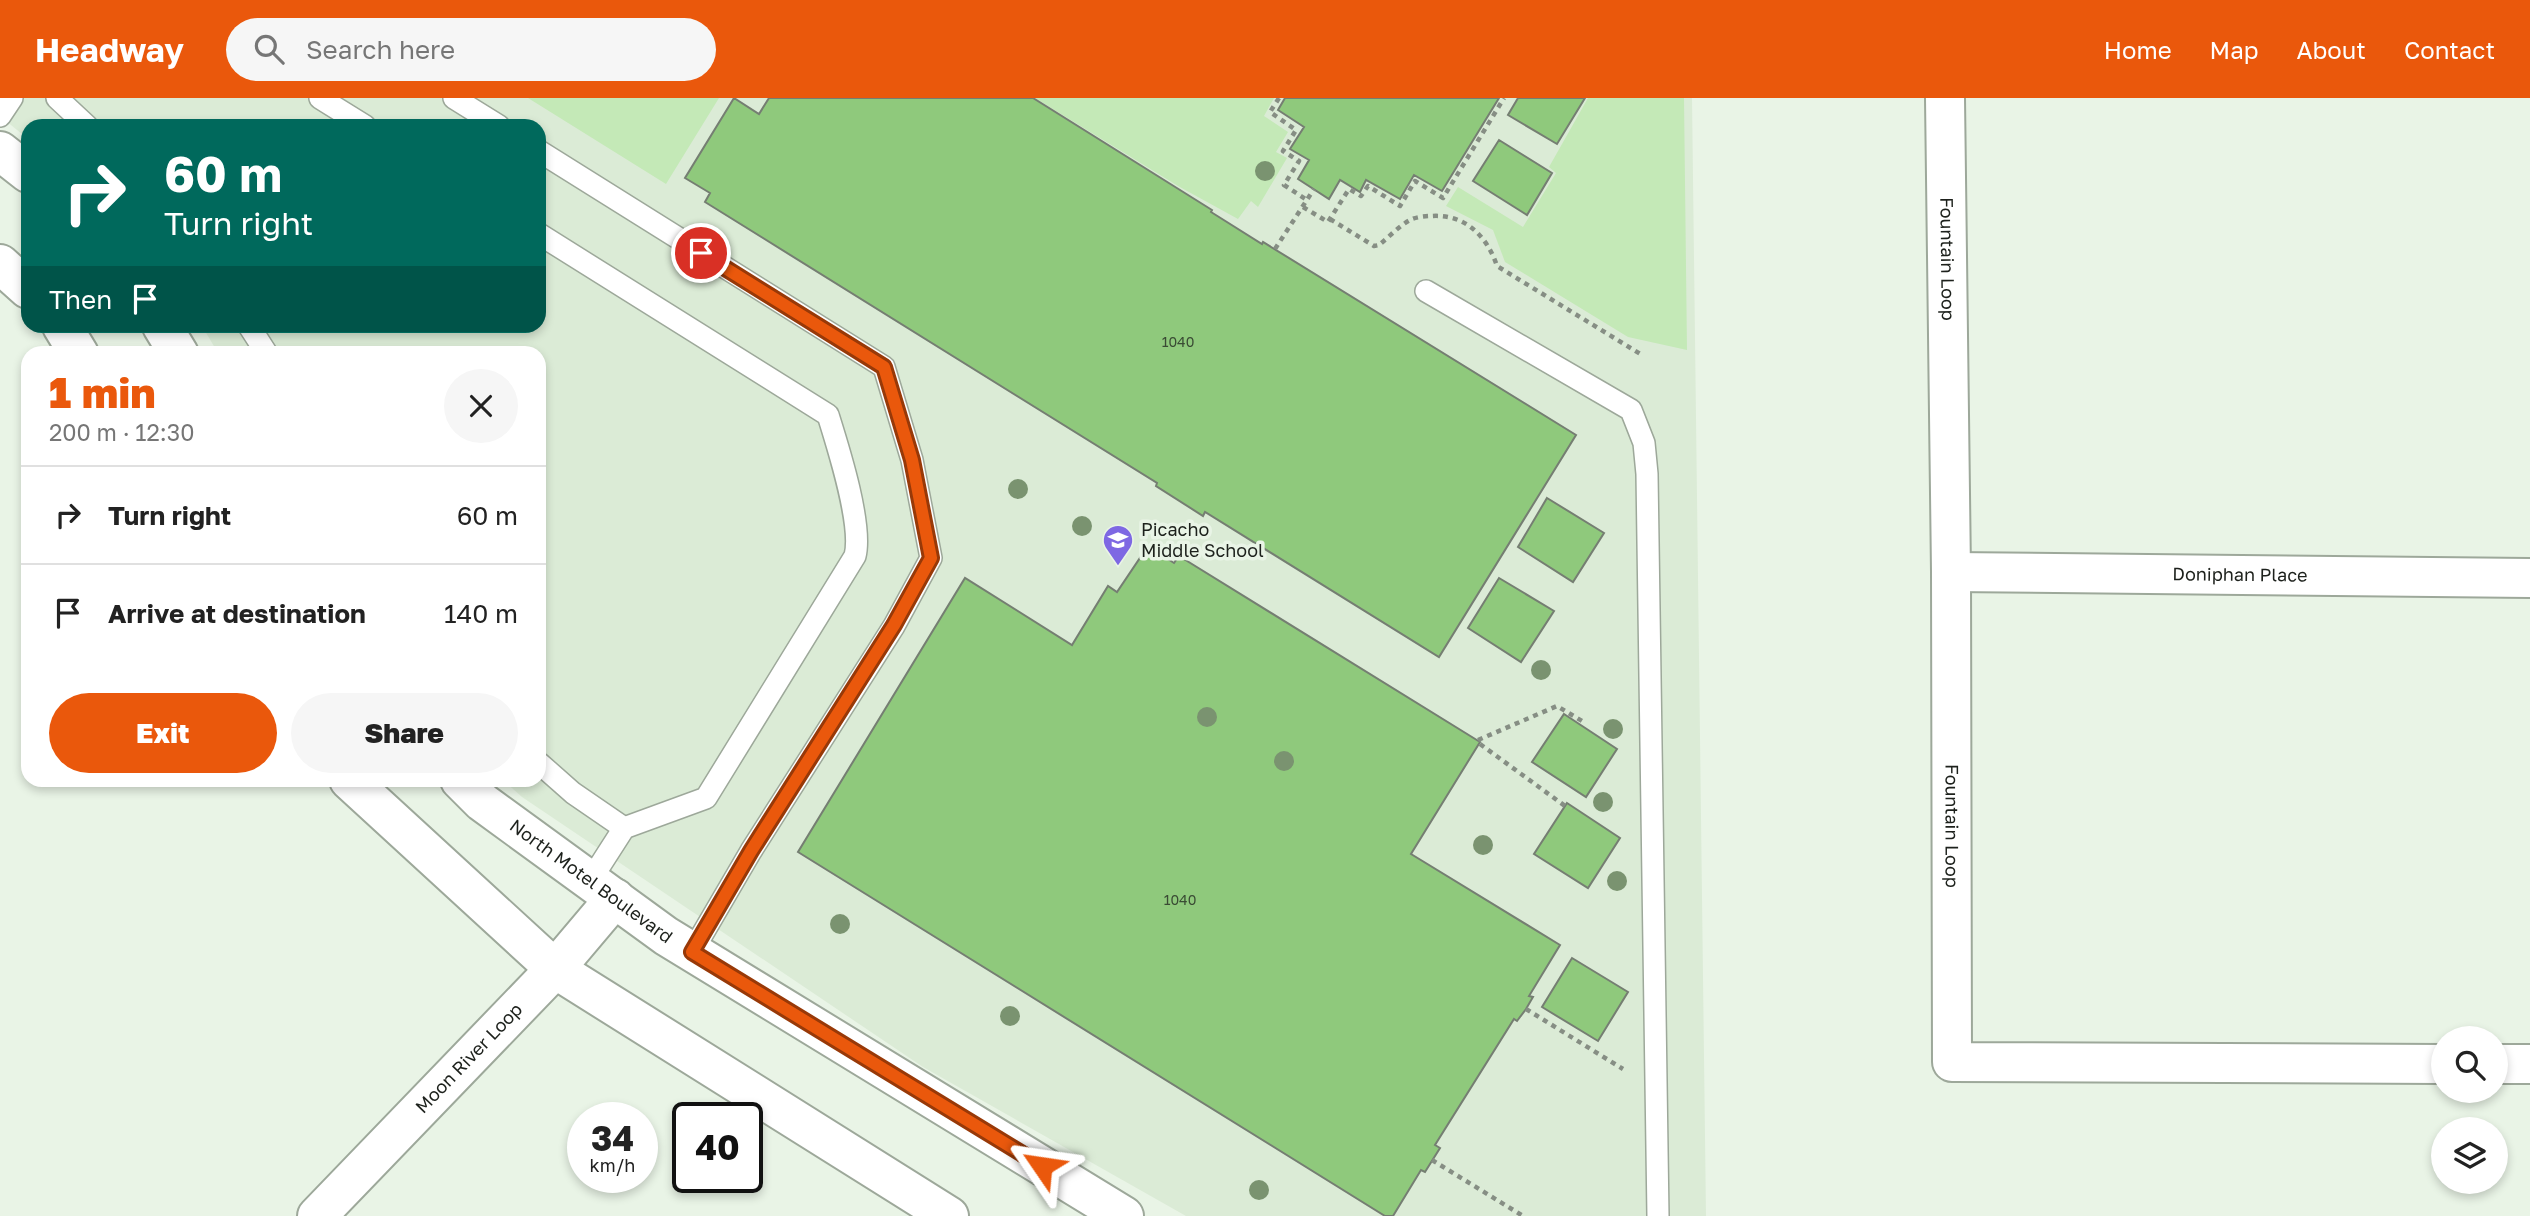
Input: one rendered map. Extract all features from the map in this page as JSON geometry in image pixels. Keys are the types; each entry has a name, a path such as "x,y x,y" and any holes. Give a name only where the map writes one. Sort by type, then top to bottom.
{"street":[{"name":"Fountain Loop","path":"1945,98 1951,572 1952,1062 2431,1064"},
{"path":"0,151 21,168"},
{"path":"0,264 21,283"},
{"name":"Doniphan Place","path":"1951,572 2530,578"},
{"path":"357,787 555,969 949,1216"},
{"name":"North Motel Boulevard","path":"467,787 482,802 666,936 1124,1216"},
{"name":"Moon River Loop","path":"317,1216 555,969 603,890"},
{"path":"2508,1064 2530,1064"}],"lane":[{"path":"0,116 12,98"},
{"path":"57,98 80,119"},
{"path":"320,98 354,119"},
{"path":"454,98 488,119"},
{"path":"546,155 884,367 912,460 931,558 894,625 751,851 692,952"},
{"path":"546,238 828,415 856,527 858,544 855,556 706,798 624,828"},
{"path":"1426,291 1631,410 1644,443 1658,1216"},
{"path":"546,770 573,793 624,828"},
{"path":"603,890 624,828"}],"path":[{"path":"1279,98 1270,112 1296,130 1283,151 1299,161 1284,185 1307,200"},
{"path":"1303,207 1328,222 1349,189 1361,196 1368,186 1400,206 1415,181 1443,198 1504,98"},
{"path":"1275,249 1314,189"},
{"path":"1330,219 1374,246 1412,219 1440,215 1466,223 1487,242 1497,266 1642,355"},
{"path":"1565,806 1479,742 1557,706 1582,721 1580,724"},
{"path":"1526,1009 1631,1074"},
{"path":"1432,1160 1524,1216"}],"shaded area":[{"name":"Picacho Middle School","path":"0,98 1692,98 1706,1216 1186,1216 923,1067 511,787 546,787 546,346 214,346 206,333 546,333 546,119 21,119 21,133 0,116"}],"green space":[{"path":"528,98 719,98 666,184"},
{"path":"1035,98 1274,98 1264,116 1288,132 1276,152 1287,158 1258,207 1251,201 1238,219 1178,186"},
{"path":"1588,98 1684,98 1687,350 1628,337 1505,262 1493,230 1446,206 1458,187 1523,227 1556,173 1549,167"}],"building":[{"path":"734,98 759,114 769,98 1033,98 1262,244 1263,242 1576,435 1439,657 1205,512 1203,516 1156,486 1157,483 705,202 710,193 685,178"},
{"path":"1285,98 1499,98 1442,191 1414,175 1400,199 1366,180 1360,192 1340,180 1329,199 1298,179 1309,160 1290,149 1304,127 1278,110"},
{"path":"1518,98 1585,98 1557,144 1508,115"},
{"path":"1499,140 1552,173 1527,215 1473,181"},
{"path":"1547,498 1604,533 1573,582 1518,547"},
{"path":"1148,546 1174,563 1179,556 1480,742 1411,854 1560,945 1529,996 1533,997 1526,1009 1517,1021 1514,1019 1435,1145 1440,1148 1425,1172 1421,1170 1393,1216 1385,1216 798,852 965,578 1072,645 1108,586 1117,592"},
{"path":"1499,578 1554,611 1521,662 1468,628"},
{"path":"1564,714 1617,749 1586,797 1532,762"},
{"path":"1567,803 1620,838 1588,888 1534,854"},
{"path":"1572,958 1628,992 1598,1041 1542,1007"}],"place":[{"name":"Picacho Middle School","path":"1118,567"}],"route":[{"path":"701,253 884,367 912,460 931,558 894,625 751,851 692,952 1042,1166"}]}
